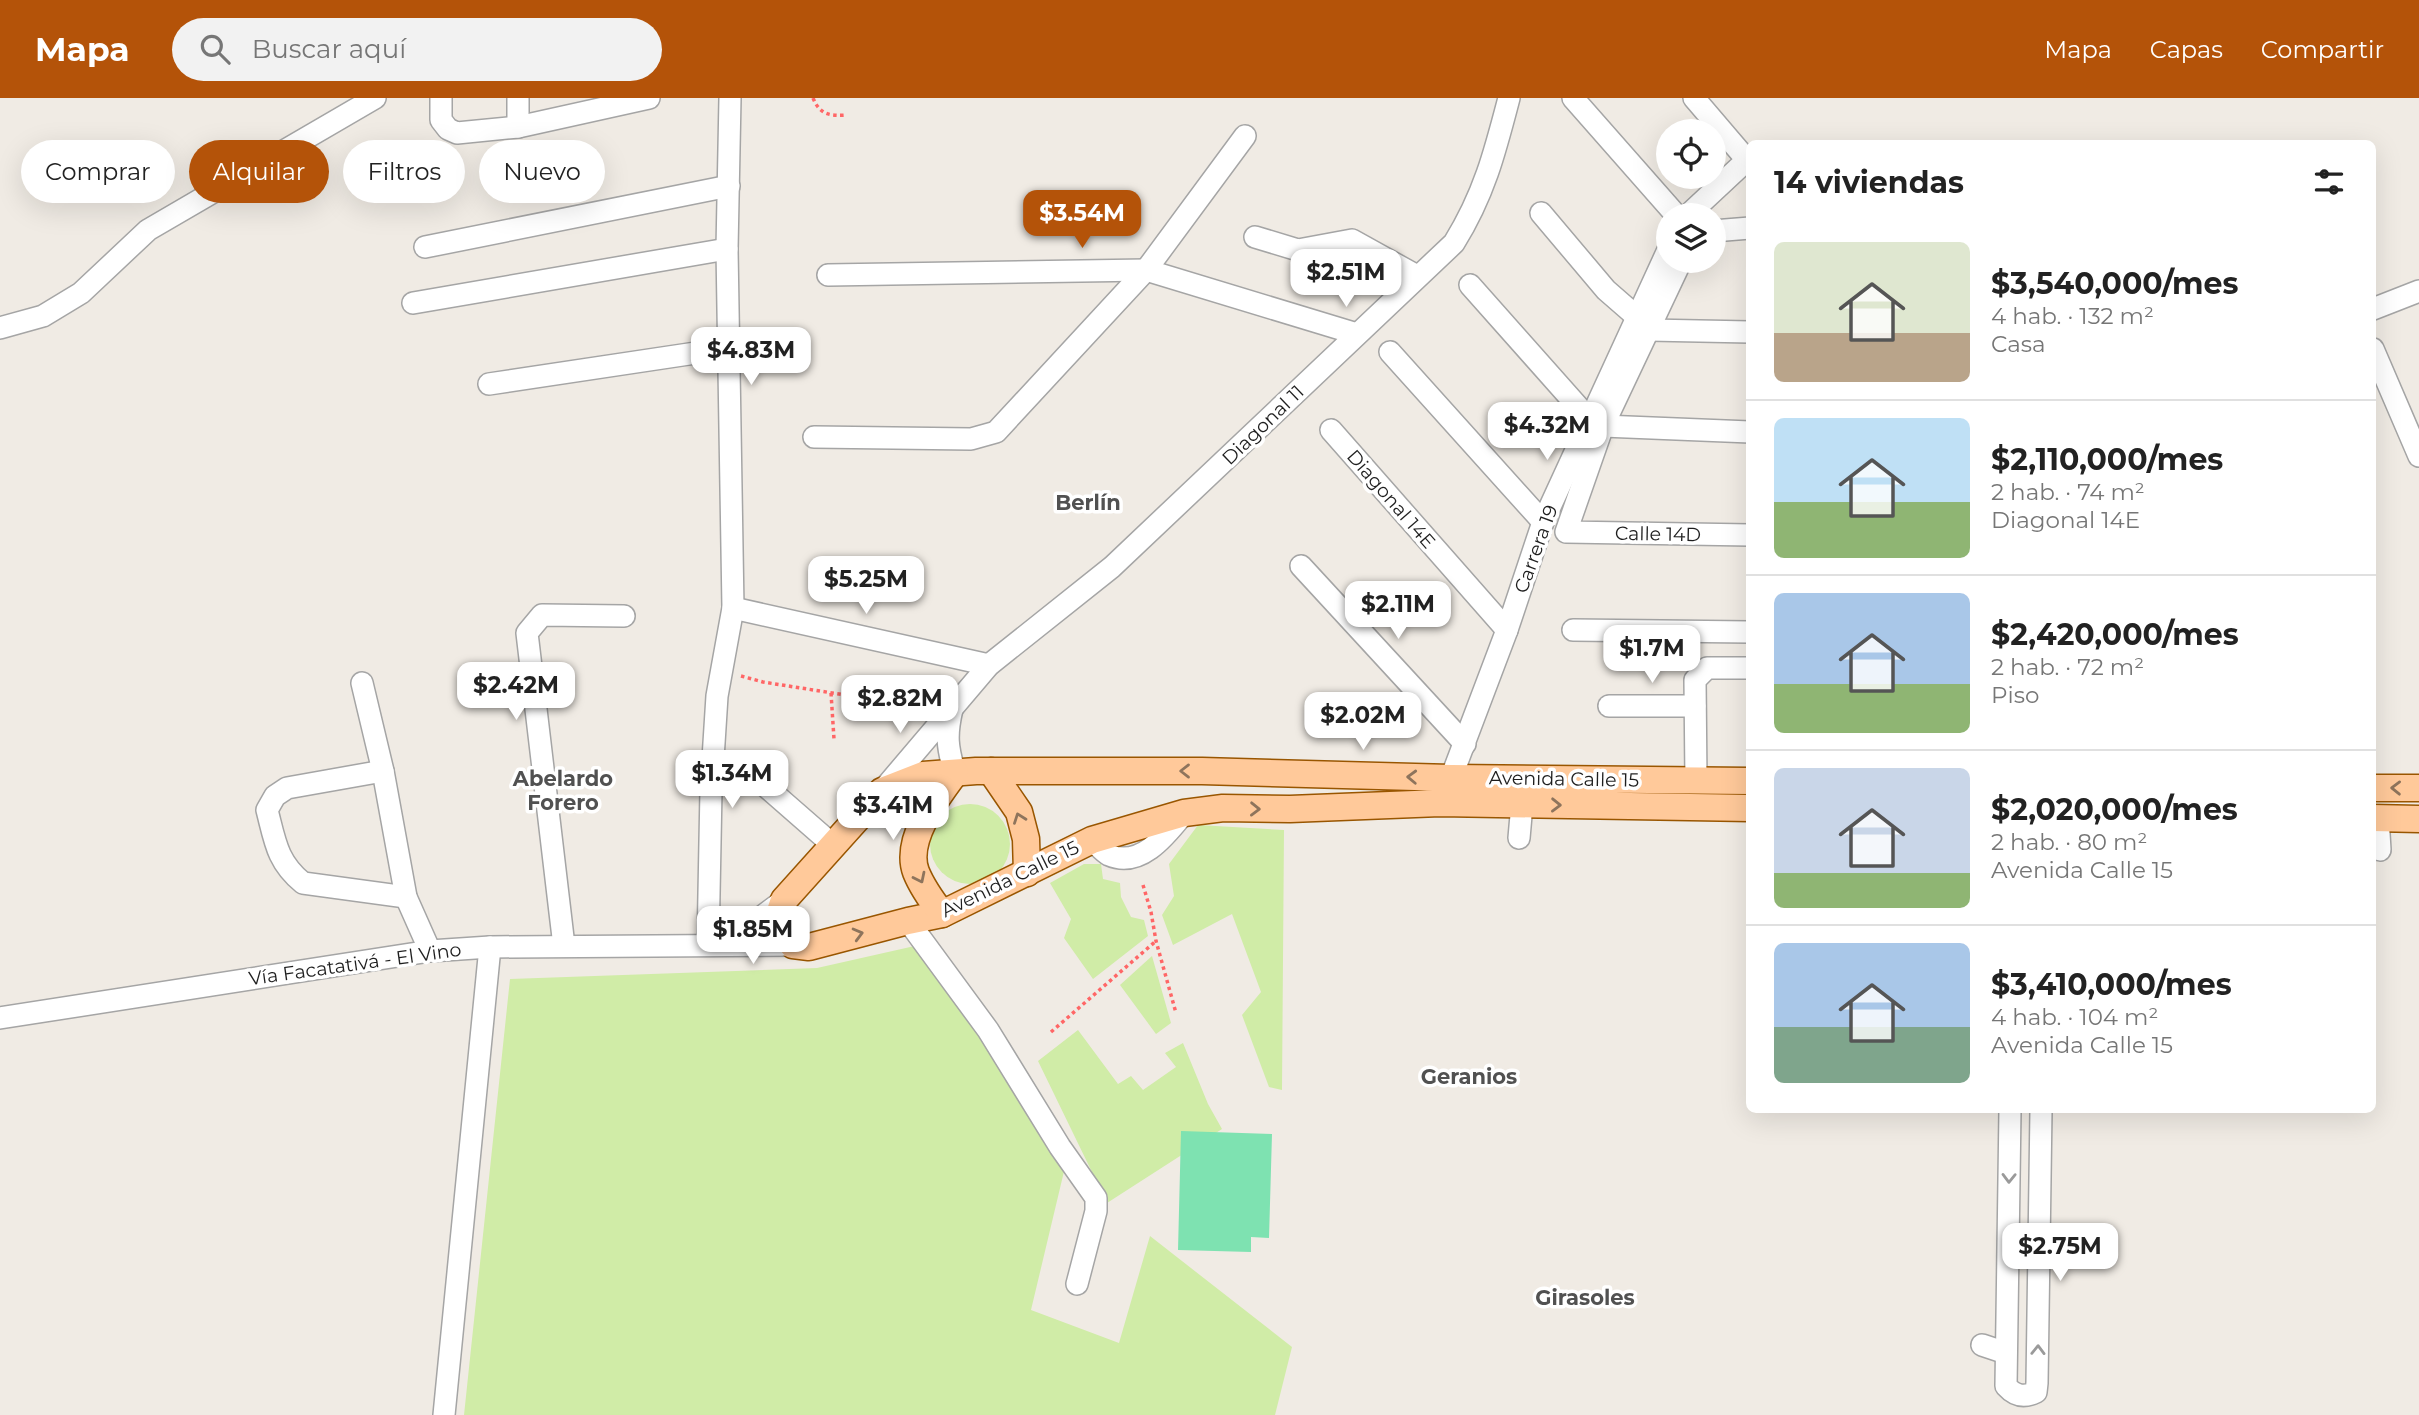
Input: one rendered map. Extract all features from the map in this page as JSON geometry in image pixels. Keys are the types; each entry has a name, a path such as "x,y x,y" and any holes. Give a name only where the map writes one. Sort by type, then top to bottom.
{"main road":[{"name":"Avenida Calle 15","path":"784,901 882,791 923,775 991,771 1202,771 1451,778 1746,781"},
{"path":"991,771 1019,812 1026,839 1027,873"},
{"path":"942,915 915,869 915,851 928,811 954,773"},
{"path":"2376,788 2419,788"},
{"name":"Avenida Calle 15","path":"793,945 810,947 908,920 942,915 1092,840 1184,813 1223,808 1290,809 1440,803 1746,808"},
{"path":"2376,818 2419,819"},
{"path":"784,901 778,918 780,930 793,945"}],"street":[{"path":"0,328 43,316 81,293 148,230 375,98"},
{"path":"441,98 441,120 448,129 457,134 518,127 607,103 649,98"},
{"path":"518,98 518,127"},
{"path":"730,98 727,248 733,608 717,696 711,790 710,945 752,924 784,901"},
{"name":"Diagonal 11","path":"882,791 989,665 1112,567 1454,243 1470,218 1487,181 1509,98"},
{"path":"1573,98 1665,203"},
{"path":"1694,98 1746,159"},
{"path":"814,437 971,439 996,432 1146,270 1245,136"},
{"path":"1701,203 1746,161"},
{"path":"425,247 729,186"},
{"path":"1541,213 1606,290 1643,323 1746,332"},
{"path":"1726,230 1746,228"},
{"path":"1255,237 1298,250 1352,240 1417,276"},
{"path":"413,303 727,248"},
{"path":"828,275 1146,270 1357,334"},
{"path":"1596,423 1643,323 1660,273"},
{"path":"1643,323 1674,273"},
{"path":"1470,285 1596,423 1746,432"},
{"path":"2376,308 2419,291"},
{"path":"489,384 729,348"},
{"path":"1390,352 1543,522"},
{"path":"2376,356 2419,456"},
{"name":"Carrera 19","path":"1451,778 1507,630 1543,522 1596,423"},
{"name":"Calle 14D","path":"1596,423 1566,532 1746,535"},
{"name":"Diagonal 14E","path":"1331,430 1507,630"},
{"path":"1301,566 1465,744"},
{"path":"733,608 989,665"},
{"path":"564,946 527,633 542,615 624,615"},
{"path":"1573,630 1746,632"},
{"path":"1696,781 1695,680 1707,668 1746,668"},
{"path":"362,682 383,771 406,897 430,951"},
{"path":"1609,706 1695,706"},
{"path":"952,707 946,734 954,773"},
{"path":"383,771 287,788 275,796 267,810 279,856 291,873 303,883 406,897"},
{"path":"755,781 763,784 834,846"},
{"path":"1519,838 1522,804"},
{"path":"2376,818 2380,850"},
{"path":"908,920 988,1030 1060,1147 1096,1198 1096,1211 1077,1284"},
{"name":"Vía Facatativá - El Vino","path":"0,1018 430,951 490,947 793,945"},
{"path":"444,1415 490,947"},
{"path":"2010,1113 2006,1386 2012,1393 2027,1397 2036,1392 2041,1113"},
{"path":"1982,1345 2006,1353"}],"path":[{"path":"813,98 817,108 830,116 846,115"},
{"path":"722,671 763,682 923,708 952,707"},
{"path":"831,693 834,739"},
{"path":"1143,885 1176,1013"},
{"path":"1051,1032 1156,941"}],"green space":[{"path":"962,804 978,804 999,815 1010,836 1010,852 999,873 978,884 962,884 948,878 936,866 930,852 930,836 936,822 948,810"},
{"path":"1198,825 1284,830 1282,1090 1269,1087 1242,1015 1261,992 1232,914 1173,945 1162,915 1174,896 1169,864"},
{"path":"1084,864 1101,864 1103,879 1120,883 1121,897 1131,917 1144,920 1148,936 1093,979 1064,938 1071,919 1050,883"},
{"path":"928,943 1066,1163 1031,1310 1119,1343 1150,1236 1292,1347 1275,1415 464,1415 510,979 817,968"},
{"path":"1152,956 1171,1023 1156,1034 1120,985"},
{"path":"1078,1030 1118,1084 1131,1076 1143,1090 1176,1067 1165,1053 1183,1043 1208,1104 1222,1129 1107,1203 1038,1061"},
{"path":"1181,1131 1272,1134 1269,1238 1251,1237 1251,1252 1178,1250"}],"district":[{"name":"Berlín","path":"1088,502"},
{"name":"Abelardo Forero","path":"563,790"},
{"name":"Geranios","path":"1469,1076"},
{"name":"Girasoles","path":"1585,1297"}]}
